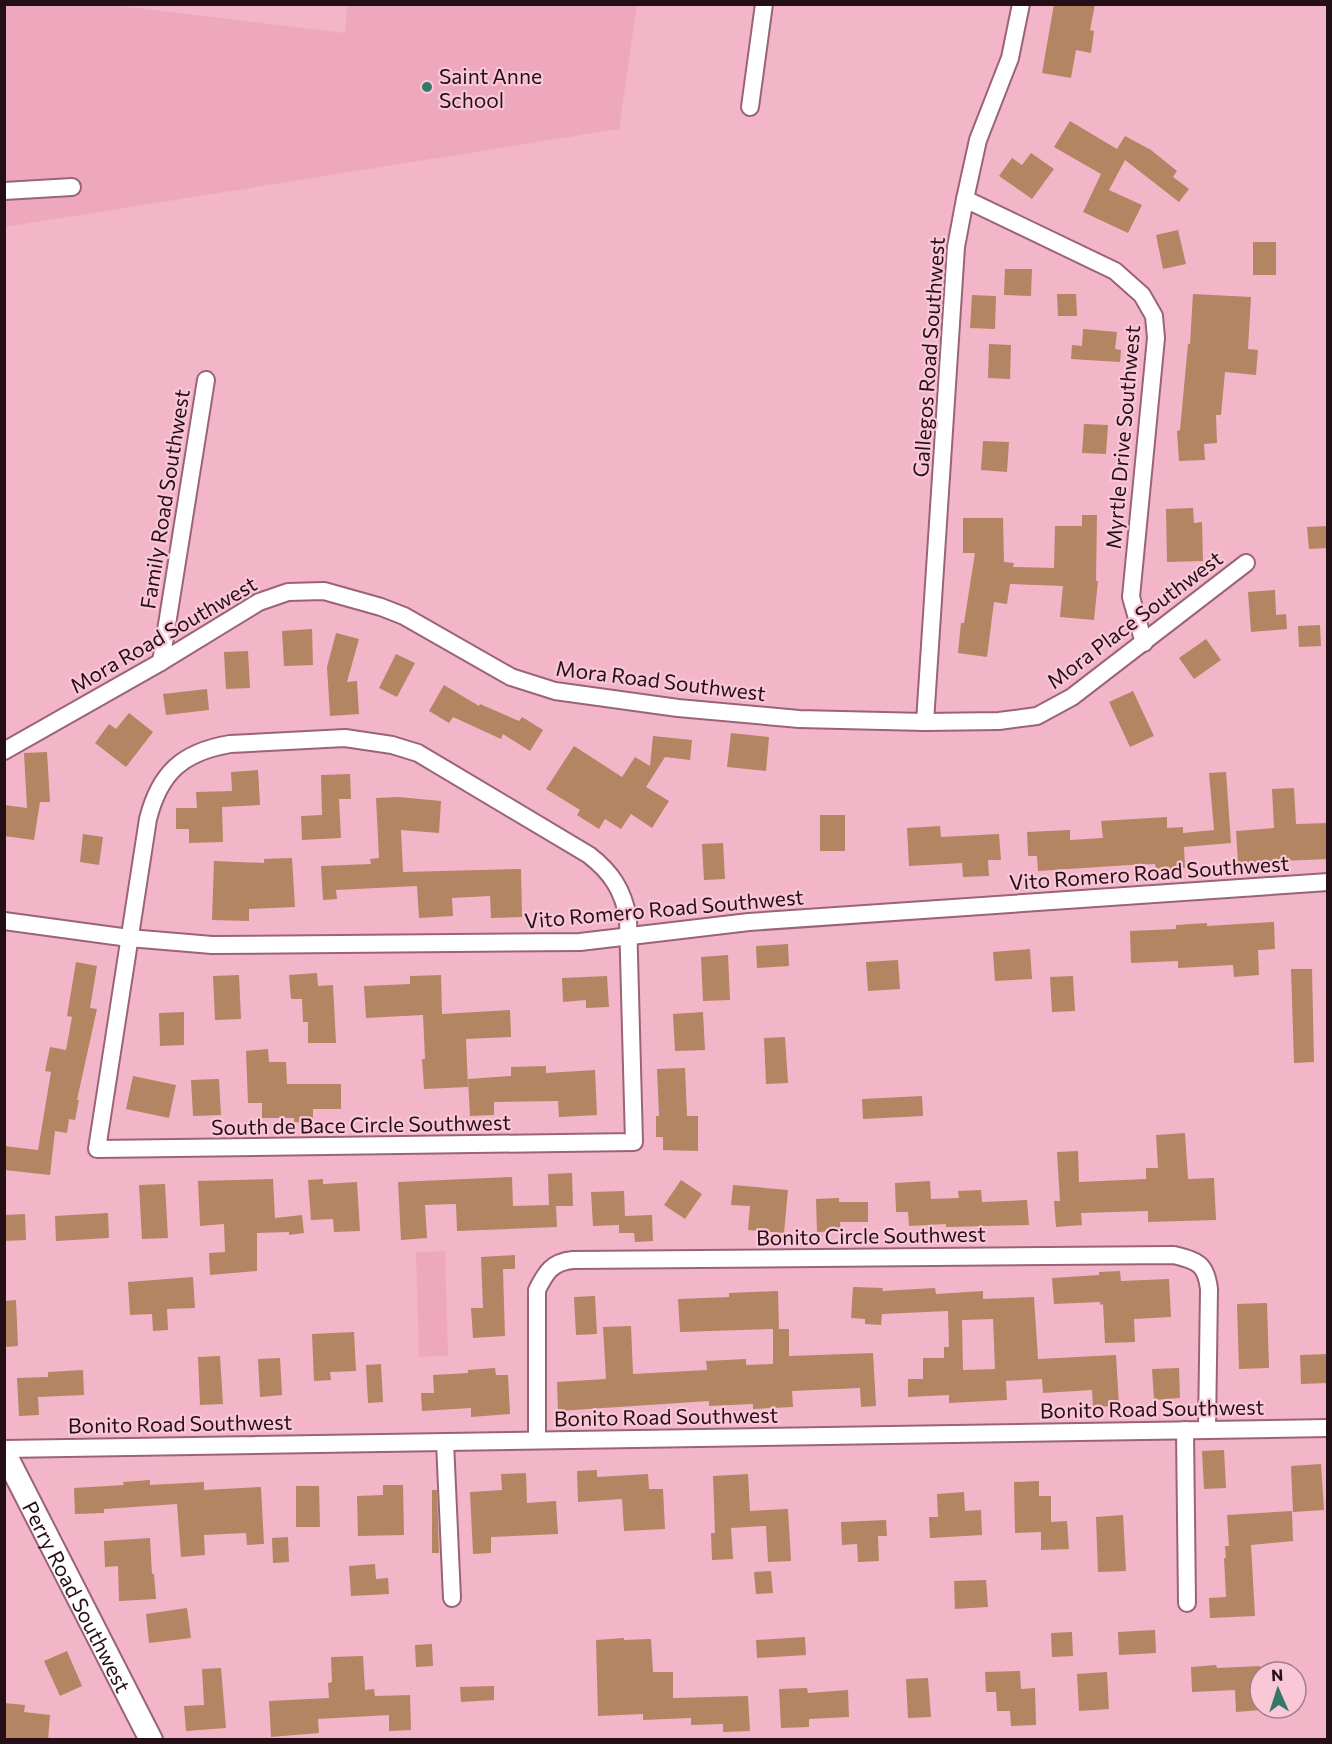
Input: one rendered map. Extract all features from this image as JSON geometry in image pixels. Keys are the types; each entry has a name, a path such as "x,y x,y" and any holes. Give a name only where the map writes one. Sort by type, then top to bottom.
{"street":[{"path":"750,107 764,4"},
{"name":"Gallegos Road Southwest","path":"925,722 957,247 978,140 1010,58 1021,4"},
{"path":"4,191 72,187"},
{"name":"Myrtle Drive Southwest","path":"965,199 1115,271 1142,295 1154,316 1156,338 1131,597 1144,643"},
{"name":"Family Road Southwest","path":"161,662 206,380"},
{"name":"Mora Place Southwest","path":"799,719 925,722 999,721 1036,716 1072,697 1246,563"},
{"name":"Mora Road Southwest","path":"4,751 161,662 259,602 288,592 324,591 381,607 404,616 511,677 555,691 678,708 799,719"},
{"path":"129,938 151,807 161,785 179,763 202,750 230,744 345,738 392,745 418,753 589,855 603,866 619,887 625,902 629,937"},
{"name":"Vito Romero Road Southwest","path":"4,921 129,938 212,945 580,942 749,922 909,913 1328,882"},
{"name":"South de Bace Circle Southwest","path":"129,938 98,1149 634,1142 629,937"},
{"name":"Bonito Circle Southwest","path":"537,1440 537,1290 545,1274 559,1262 573,1260 1174,1255 1184,1257 1194,1260 1207,1272 1209,1289 1208,1430"},
{"name":"Bonito Road Southwest","path":"4,1450 1328,1428"},
{"path":"1185,1430 1187,1603"},
{"path":"445,1442 452,1598"},
{"name":"Perry Road Southwest","path":"4,1450 151,1740"}],"shaded area":[{"path":"5,5 113,5 345,33 347,5 637,5 619,129 5,227"},
{"path":"445,1251 448,1356 419,1357 416,1252"}],"building":[{"path":"1054,4 1095,4 1090,30 1094,31 1091,53 1076,50 1071,78 1042,73"},
{"path":"1070,121 1117,149 1125,136 1151,150 1177,171 1173,177 1189,189 1179,202 1125,160 1109,190 1142,205 1128,233 1083,212 1101,174 1054,147"},
{"path":"1031,153 1054,169 1032,199 999,176 1012,158 1022,165"},
{"path":"1178,230 1186,264 1163,269 1156,235"},
{"path":"1253,242 1276,242 1276,275 1253,275"},
{"path":"1005,269 1032,269 1031,296 1004,295"},
{"path":"1057,294 1076,294 1077,316 1058,316"},
{"path":"1193,294 1251,297 1248,349 1258,350 1256,375 1225,372 1221,415 1216,415 1217,443 1204,444 1205,460 1179,461 1177,431 1180,430"},
{"path":"972,295 996,296 995,329 970,328"},
{"path":"1083,329 1117,332 1115,349 1121,350 1120,362 1071,359 1072,345 1082,346"},
{"path":"989,344 1011,345 1010,379 988,378"},
{"path":"1084,424 1108,425 1106,454 1082,453"},
{"path":"983,441 1009,442 1007,472 981,470"},
{"path":"1193,508 1194,523 1202,522 1203,561 1167,562 1166,509"},
{"path":"1082,515 1097,515 1096,581 1098,581 1094,620 1060,617 1063,586 1010,584 1007,604 994,602 987,657 958,653 961,623 964,623 975,553 963,553 963,518 1003,518 1004,562 1014,563 1013,567 1054,568 1055,526 1082,526"},
{"path":"1328,526 1328,548 1309,549 1307,527"},
{"path":"1275,590 1276,615 1286,614 1287,629 1251,632 1248,592"},
{"path":"1320,625 1321,646 1299,647 1298,626"},
{"path":"312,629 313,665 284,666 282,631"},
{"path":"336,633 359,639 347,682 357,681 359,714 330,716 327,667"},
{"path":"1206,639 1221,660 1194,679 1179,658"},
{"path":"248,651 250,688 226,689 224,652"},
{"path":"396,654 415,663 397,697 379,688"},
{"path":"444,685 479,706 480,704 519,721 522,717 543,730 530,751 503,734 501,739 453,717 449,723 429,711"},
{"path":"207,689 209,710 166,715 163,694"},
{"path":"1133,691 1154,736 1130,747 1109,702"},
{"path":"129,713 153,732 126,767 95,743 109,724 116,729"},
{"path":"731,733 769,737 766,771 727,767"},
{"path":"653,736 692,740 690,760 665,757 646,787 669,801 652,828 631,814 621,829 605,819 599,829 577,815 580,810 546,789 574,746 622,777 635,757 650,766"},
{"path":"47,752 50,802 40,802 34,840 4,836 4,805 27,808 24,753"},
{"path":"258,770 260,805 222,807 223,842 189,843 189,829 176,829 176,808 197,808 196,792 232,791 231,772"},
{"path":"1226,772 1231,843 1184,847 1185,868 1156,870 1155,864 1038,871 1037,856 1028,856 1027,832 1070,830 1070,840 1103,838 1101,821 1167,817 1167,828 1183,827 1183,833 1214,830 1209,773"},
{"path":"350,774 351,799 339,799 341,838 302,840 301,816 322,815 321,775"},
{"path":"1294,788 1296,824 1328,823 1328,859 1238,863 1236,831 1274,828 1272,789"},
{"path":"398,797 441,801 439,833 401,830 403,872 521,869 522,917 491,918 490,896 452,898 453,916 419,918 417,886 336,890 337,899 323,900 321,866 371,864 370,859 379,858 376,798"},
{"path":"820,815 845,815 845,851 820,851"},
{"path":"940,826 941,837 999,834 1001,860 988,860 989,876 963,877 962,863 909,866 907,828"},
{"path":"83,834 103,837 99,865 80,862"},
{"path":"723,843 725,879 704,880 702,844"},
{"path":"292,858 295,907 249,909 249,921 212,920 214,861 264,863 264,859"},
{"path":"1274,922 1275,949 1258,950 1259,975 1234,977 1233,965 1178,968 1178,961 1131,963 1130,931 1176,929 1176,925 1207,923 1207,926"},
{"path":"788,944 789,966 757,968 756,946"},
{"path":"1030,949 1032,979 995,981 993,952"},
{"path":"728,955 730,1000 703,1001 701,957"},
{"path":"898,960 900,989 868,991 866,962"},
{"path":"76,962 97,966 90,1008 97,1009 77,1100 79,1100 75,1120 69,1119 67,1133 55,1131 50,1175 4,1170 4,1146 38,1150 51,1072 45,1071 50,1047 66,1050 72,1017 67,1016"},
{"path":"1291,969 1312,969 1314,1062 1294,1063"},
{"path":"317,973 318,986 333,985 336,1043 308,1043 308,1022 303,1022 302,999 291,999 289,975"},
{"path":"239,975 241,1019 215,1020 213,976"},
{"path":"441,975 442,1014 510,1010 511,1037 466,1039 468,1087 424,1089 423,1015 366,1018 364,986 410,984 410,976"},
{"path":"607,976 609,1007 586,1008 586,1000 563,1002 562,978"},
{"path":"1073,976 1075,1011 1052,1012 1050,977"},
{"path":"184,1012 184,1045 160,1046 159,1013"},
{"path":"703,1012 705,1050 675,1051 673,1014"},
{"path":"785,1037 788,1083 766,1084 764,1038"},
{"path":"268,1049 269,1062 286,1062 287,1084 341,1084 341,1109 313,1109 313,1123 294,1122 294,1118 262,1118 262,1103 248,1103 246,1051"},
{"path":"546,1066 546,1073 595,1070 597,1115 559,1117 558,1101 494,1102 494,1115 470,1116 468,1079 511,1076 511,1067"},
{"path":"685,1068 687,1116 698,1116 698,1151 663,1150 663,1137 656,1137 656,1116 659,1116 657,1069"},
{"path":"133,1076 176,1085 169,1118 126,1109"},
{"path":"219,1079 221,1115 193,1116 191,1080"},
{"path":"922,1096 923,1116 863,1119 862,1099"},
{"path":"1185,1133 1188,1179 1214,1178 1216,1220 1148,1222 1148,1211 1081,1213 1082,1225 1056,1227 1054,1201 1060,1201 1057,1152 1078,1151 1079,1182 1146,1179 1146,1168 1158,1168 1156,1135"},
{"path":"572,1173 573,1206 556,1206 557,1227 457,1231 456,1204 425,1205 427,1238 401,1240 398,1182 512,1177 513,1206 549,1205 548,1174"},
{"path":"273,1179 275,1218 302,1215 304,1233 289,1235 289,1232 257,1233 257,1271 210,1275 209,1253 225,1252 224,1224 200,1226 198,1181"},
{"path":"323,1179 323,1184 357,1182 360,1231 334,1232 333,1219 311,1220 308,1180"},
{"path":"681,1180 702,1194 685,1219 664,1205"},
{"path":"930,1181 931,1199 959,1198 958,1191 981,1190 982,1202 1027,1200 1029,1225 909,1226 908,1212 896,1212 895,1183"},
{"path":"165,1184 168,1238 142,1239 139,1185"},
{"path":"733,1185 788,1190 784,1233 748,1230 750,1206 731,1205"},
{"path":"624,1191 625,1216 652,1215 653,1241 635,1242 634,1233 619,1233 619,1225 593,1226 591,1192"},
{"path":"839,1198 839,1202 868,1202 868,1222 840,1222 841,1231 817,1232 816,1199"},
{"path":"108,1213 109,1238 56,1241 55,1216"},
{"path":"25,1214 26,1240 4,1241 4,1215"},
{"path":"515,1255 515,1269 503,1269 505,1336 473,1338 471,1308 483,1308 481,1257"},
{"path":"1120,1271 1121,1281 1169,1279 1171,1317 1134,1319 1135,1342 1105,1343 1103,1304 1100,1305 1100,1302 1054,1304 1052,1278 1099,1275 1099,1272"},
{"path":"193,1277 195,1308 167,1309 168,1330 153,1331 152,1314 130,1315 128,1282"},
{"path":"853,1287 883,1288 882,1291 935,1288 936,1294 983,1291 983,1299 1034,1297 1038,1359 1116,1355 1119,1406 1093,1407 1092,1390 1043,1393 1042,1379 1006,1381 1007,1400 949,1403 949,1395 908,1397 908,1379 923,1379 923,1358 944,1358 944,1347 949,1347 948,1311 882,1314 881,1325 865,1324 865,1319 851,1318","holes":["993,1319 995,1369 963,1370 962,1320"]},
{"path":"778,1291 779,1329 789,1329 789,1356 873,1353 876,1406 861,1407 860,1388 792,1391 793,1407 753,1409 753,1404 709,1406 709,1401 558,1411 557,1382 606,1379 603,1327 631,1326 633,1374 707,1370 706,1361 746,1359 746,1365 773,1364 773,1329 680,1332 678,1299 729,1297 729,1293"},
{"path":"595,1296 597,1334 576,1335 574,1297"},
{"path":"16,1300 18,1346 4,1347 4,1301"},
{"path":"1267,1303 1269,1368 1239,1369 1237,1304"},
{"path":"354,1332 356,1371 330,1372 331,1380 314,1381 312,1334"},
{"path":"1328,1354 1328,1383 1301,1384 1300,1355"},
{"path":"220,1356 223,1404 200,1405 198,1357"},
{"path":"280,1358 282,1395 260,1397 258,1359"},
{"path":"381,1364 383,1402 368,1403 366,1365"},
{"path":"495,1368 496,1375 508,1375 510,1414 471,1417 471,1408 422,1411 421,1393 434,1393 433,1375 468,1373 468,1370"},
{"path":"1179,1368 1180,1398 1154,1400 1152,1369"},
{"path":"83,1370 84,1395 38,1397 39,1415 19,1416 17,1378 48,1377 48,1372"},
{"path":"1224,1450 1226,1488 1204,1489 1202,1451"},
{"path":"1321,1464 1324,1510 1293,1512 1291,1466"},
{"path":"597,1470 597,1477 648,1474 649,1489 663,1489 665,1529 624,1531 622,1499 578,1502 577,1471"},
{"path":"526,1473 527,1503 556,1501 558,1534 491,1537 491,1553 473,1554 470,1492 502,1490 501,1474"},
{"path":"748,1474 750,1511 788,1509 791,1561 768,1562 766,1526 731,1528 733,1559 712,1560 711,1533 715,1533 713,1476"},
{"path":"150,1480 150,1485 204,1482 204,1490 261,1487 264,1544 247,1545 246,1533 204,1535 205,1555 181,1557 177,1504 104,1509 104,1513 75,1514 74,1488 124,1485 123,1482"},
{"path":"1039,1481 1039,1496 1051,1496 1051,1522 1067,1521 1069,1549 1041,1550 1041,1532 1015,1533 1014,1482"},
{"path":"383,1485 403,1485 404,1535 358,1536 357,1496 383,1495"},
{"path":"296,1486 319,1486 320,1527 296,1527"},
{"path":"432,1490 437,1490 439,1553 432,1553"},
{"path":"964,1492 965,1511 981,1510 982,1535 930,1538 929,1517 938,1517 937,1494"},
{"path":"1292,1511 1293,1541 1251,1545 1255,1616 1210,1618 1209,1598 1226,1597 1224,1558 1226,1558 1225,1546 1229,1546 1227,1515"},
{"path":"1123,1515 1126,1571 1098,1572 1096,1517"},
{"path":"886,1520 887,1536 878,1536 879,1561 858,1562 857,1544 842,1545 841,1522"},
{"path":"288,1537 289,1562 273,1563 272,1538"},
{"path":"150,1538 156,1599 119,1601 118,1566 105,1567 104,1541"},
{"path":"375,1564 376,1579 388,1578 389,1594 351,1596 349,1566"},
{"path":"771,1571 773,1593 756,1594 754,1572"},
{"path":"986,1580 988,1607 955,1609 954,1581"},
{"path":"187,1608 191,1638 149,1643 146,1614"},
{"path":"1155,1630 1156,1653 1119,1655 1118,1632"},
{"path":"1072,1632 1073,1656 1052,1657 1051,1633"},
{"path":"805,1637 806,1655 757,1658 756,1640"},
{"path":"624,1638 624,1640 651,1639 653,1672 673,1672 673,1698 748,1696 750,1731 723,1732 723,1724 691,1725 691,1718 643,1720 643,1714 598,1716 596,1640"},
{"path":"432,1644 433,1666 416,1667 415,1645"},
{"path":"67,1651 82,1686 60,1696 44,1661"},
{"path":"363,1656 365,1690 374,1689 375,1696 410,1695 411,1730 389,1731 389,1715 318,1719 319,1733 271,1737 269,1701 329,1698 328,1683 332,1682 331,1657"},
{"path":"1216,1665 1217,1668 1248,1667 1248,1711 1236,1712 1235,1690 1192,1692 1191,1667"},
{"path":"221,1668 226,1728 186,1731 184,1706 204,1705 202,1669"},
{"path":"1020,1671 1021,1689 1035,1688 1036,1725 1011,1726 1010,1711 997,1711 996,1692 986,1692 985,1672"},
{"path":"1107,1672 1109,1709 1079,1711 1077,1674"},
{"path":"928,1678 931,1717 908,1718 906,1679"},
{"path":"494,1686 494,1700 461,1702 460,1687"},
{"path":"807,1688 808,1693 848,1690 849,1717 809,1719 809,1727 781,1728 779,1689"},
{"path":"4,1703 25,1705 24,1712 50,1715 48,1740 4,1740"}],"place":[{"name":"Saint Anne School","path":"427,87"}]}
